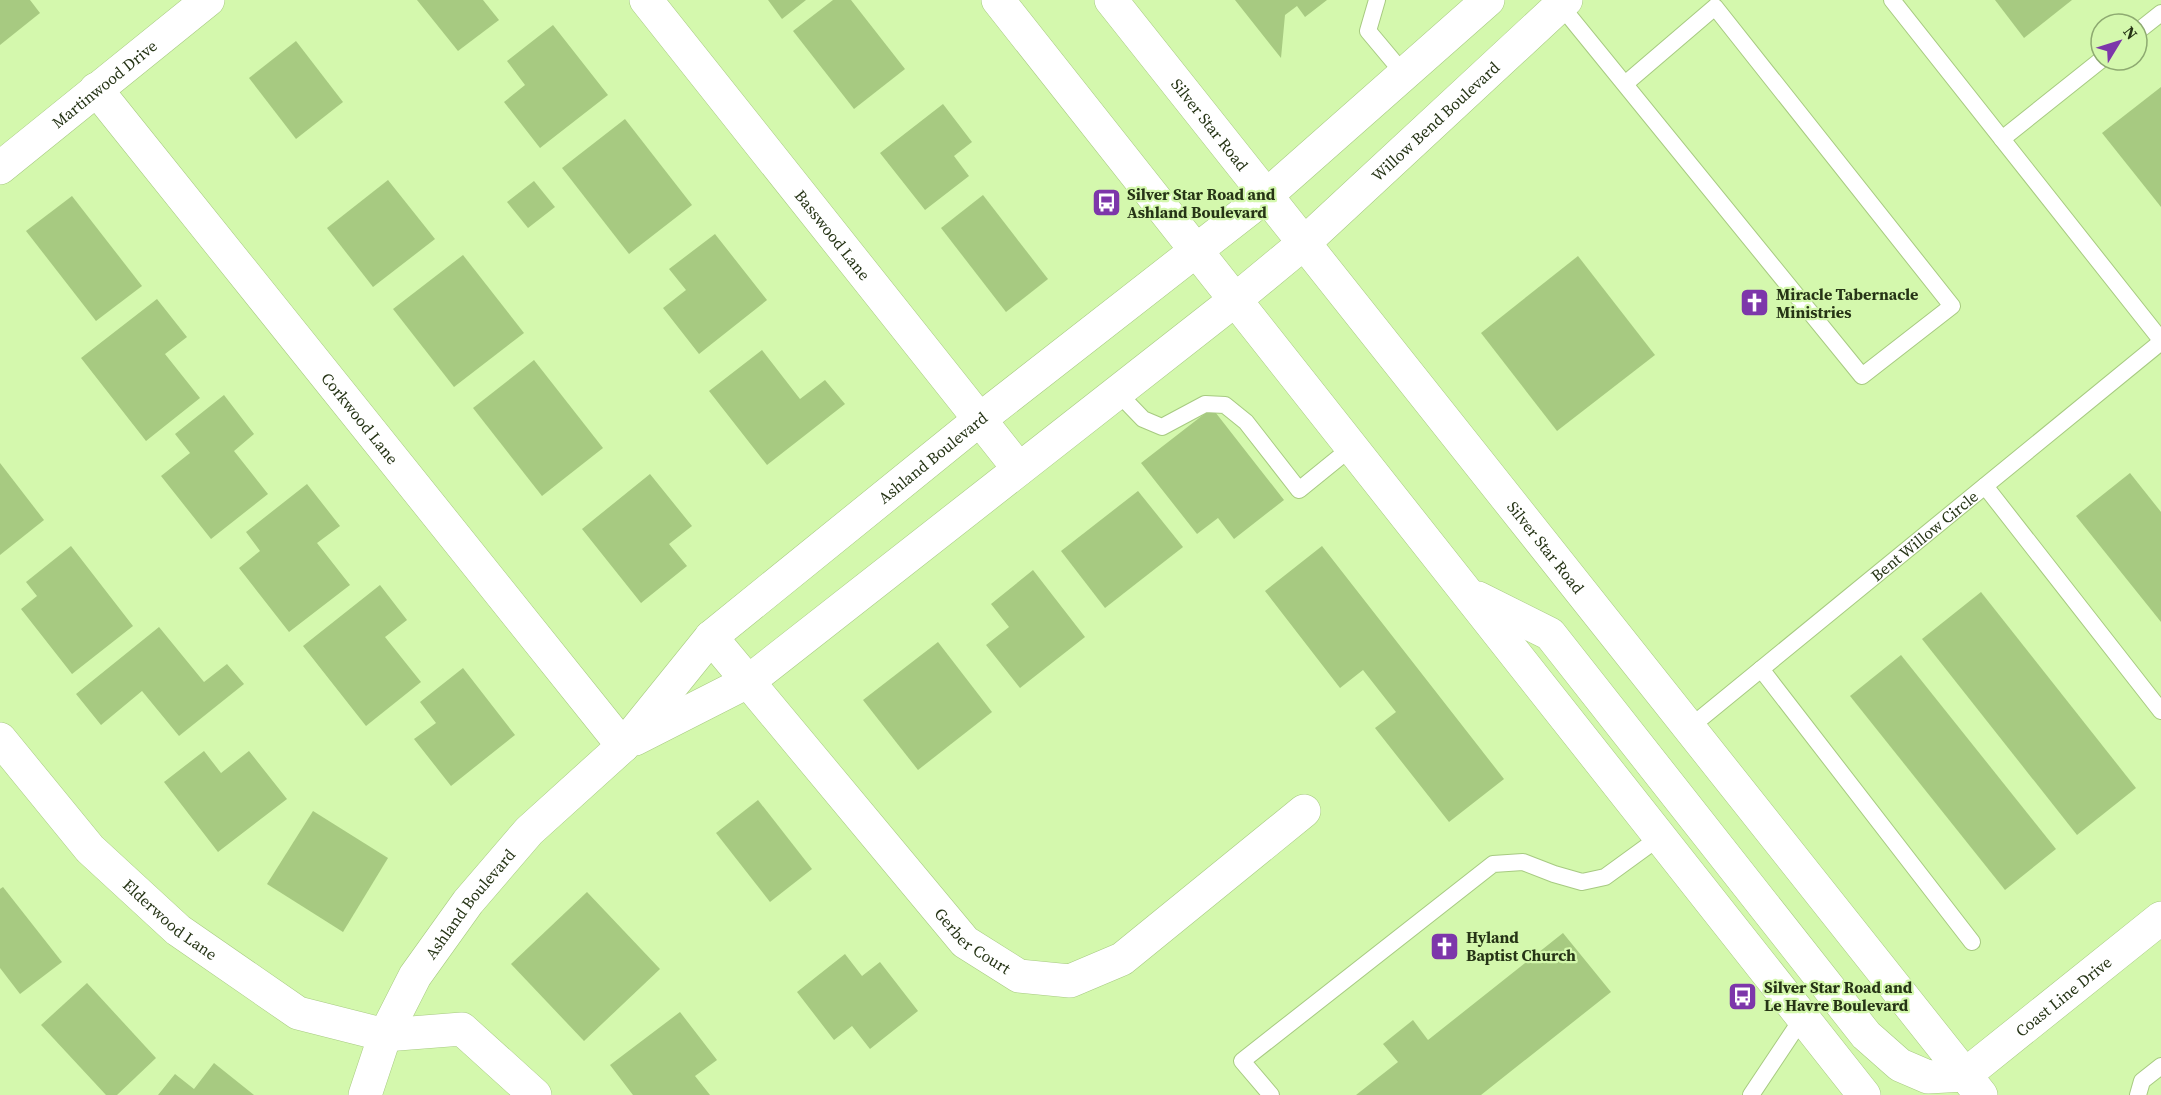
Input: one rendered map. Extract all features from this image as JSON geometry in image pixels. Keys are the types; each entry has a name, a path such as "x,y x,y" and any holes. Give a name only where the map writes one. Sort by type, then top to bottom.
{"street":[{"name":"Martinwood Drive","path":"0,168 208,0"},
{"name":"Basswood Lane","path":"646,0 1019,469"},
{"path":"998,0 1864,1095"},
{"name":"Silver Star Road","path":"1111,0 1973,1085"},
{"path":"1266,196 1488,0"},
{"name":"Willow Bend Boulevard","path":"1304,243 1561,2"},
{"name":"Corkwood Lane","path":"96,89 623,746"},
{"name":"Ashland Boulevard","path":"365,1095 385,1035 415,976 468,902 529,831 623,746 711,637 979,420 1266,196"},
{"name":"Ashland Boulevard","path":"623,746 749,681 1235,300 1304,243"},
{"path":"1468,594 1550,634 1866,1035 1899,1065 1928,1077 1973,1085"},
{"name":"Gerber Court","path":"711,637 964,942 1019,976 1070,981 1122,959 1304,811"},
{"name":"Elderwood Lane","path":"0,739 90,849 178,930 298,1013 385,1035 462,1029 535,1095"},
{"name":"Coast Line Drive","path":"1973,1085 2161,918"}],"lane":[{"path":"1377,0 1368,31 1404,74"},
{"name":"Bent Willow Circle","path":"1689,728 2161,341 1892,0"},
{"path":"1561,2 1625,84 1862,376 1952,306 1715,8 1625,84"},
{"path":"2149,22 2161,13"},
{"path":"2002,139 2089,70"},
{"path":"1117,392 1143,419 1162,427 1205,404 1225,405 1246,422 1299,490 1352,447"},
{"path":"1985,486 2161,711"},
{"path":"1761,669 1972,942"},
{"path":"1271,1095 1242,1061 1493,864 1523,862 1582,882 1605,877 1660,837"},
{"path":"1751,1095 1803,1017"},
{"path":"2138,1095 2142,1081 2161,1066"}],"building":[{"path":"0,0 30,0 40,13 0,45"},
{"path":"417,0 483,0 499,20 458,51"},
{"path":"768,0 806,0 782,19"},
{"path":"833,0 851,0 905,69 854,109 793,31"},
{"path":"1235,0 1327,0 1305,17 1297,6 1285,15 1281,58"},
{"path":"1995,0 2072,0 2024,38"},
{"path":"553,25 608,95 540,148 504,102 525,85 507,61"},
{"path":"296,41 343,102 296,139 249,78"},
{"path":"2161,87 2161,207 2102,133"},
{"path":"943,104 972,142 954,156 969,176 925,210 880,153"},
{"path":"625,119 692,205 629,254 562,168"},
{"path":"388,180 435,239 373,287 327,228"},
{"path":"534,181 555,207 528,228 507,202"},
{"path":"983,195 1048,279 1006,312 941,228"},
{"path":"72,196 142,286 96,321 26,231"},
{"path":"715,234 767,300 699,354 663,308 686,290 669,269"},
{"path":"463,255 524,333 454,387 393,309"},
{"path":"1578,256 1655,355 1557,431 1481,333"},
{"path":"157,299 187,337 165,354 200,398 146,441 81,358"},
{"path":"762,350 800,399 825,380 845,404 767,465 709,391"},
{"path":"534,360 603,448 542,496 473,408"},
{"path":"224,395 254,434 234,451 268,494 211,539 161,476 190,453 175,434"},
{"path":"1212,408 1284,500 1234,539 1218,518 1197,534 1141,463"},
{"path":"0,463 44,520 0,555"},
{"path":"2130,473 2161,512 2161,622 2076,516"},
{"path":"650,474 692,526 669,544 687,566 641,603 582,529"},
{"path":"307,484 340,526 317,543 350,585 289,632 239,568 260,551 246,532"},
{"path":"1138,491 1183,547 1105,608 1061,551"},
{"path":"71,546 133,626 72,674 21,609 37,596 26,582"},
{"path":"1322,546 1504,779 1449,822 1375,728 1396,712 1363,670 1340,688 1265,591"},
{"path":"1033,570 1085,637 1020,688 986,645 1009,627 991,604"},
{"path":"380,585 407,620 385,637 421,682 366,726 303,646"},
{"path":"1981,592 2136,788 2077,835 1922,639"},
{"path":"159,627 204,682 227,664 244,684 179,736 142,691 101,725 76,694"},
{"path":"938,642 992,712 918,770 863,700"},
{"path":"1901,655 2056,849 2005,890 1850,696"},
{"path":"463,668 515,735 451,786 414,739 436,723 420,702"},
{"path":"204,751 221,773 249,751 287,799 218,852 164,782"},
{"path":"758,800 812,869 770,902 716,833"},
{"path":"313,811 388,858 343,932 267,884"},
{"path":"3,887 62,962 20,994 0,968 0,889"},
{"path":"587,892 660,969 584,1041 511,964"},
{"path":"1563,933 1611,992 1481,1095 1356,1095 1398,1062 1383,1044 1413,1020 1428,1040"},
{"path":"845,954 862,976 880,962 918,1011 870,1049 852,1026 834,1040 797,992"},
{"path":"87,983 156,1058 117,1095 106,1095 41,1025"},
{"path":"680,1012 717,1060 695,1076 710,1095 633,1095 610,1065"},
{"path":"214,1063 254,1095 158,1095 175,1074 194,1089"}],"place":[{"name":"Silver Star Road and Ashland Boulevard","path":"1106,203"},
{"name":"Miracle Tabernacle Ministries","path":"1755,303"},
{"name":"Hyland Baptist Church","path":"1445,946"},
{"name":"Silver Star Road and Le Havre Boulevard","path":"1743,996"}]}
